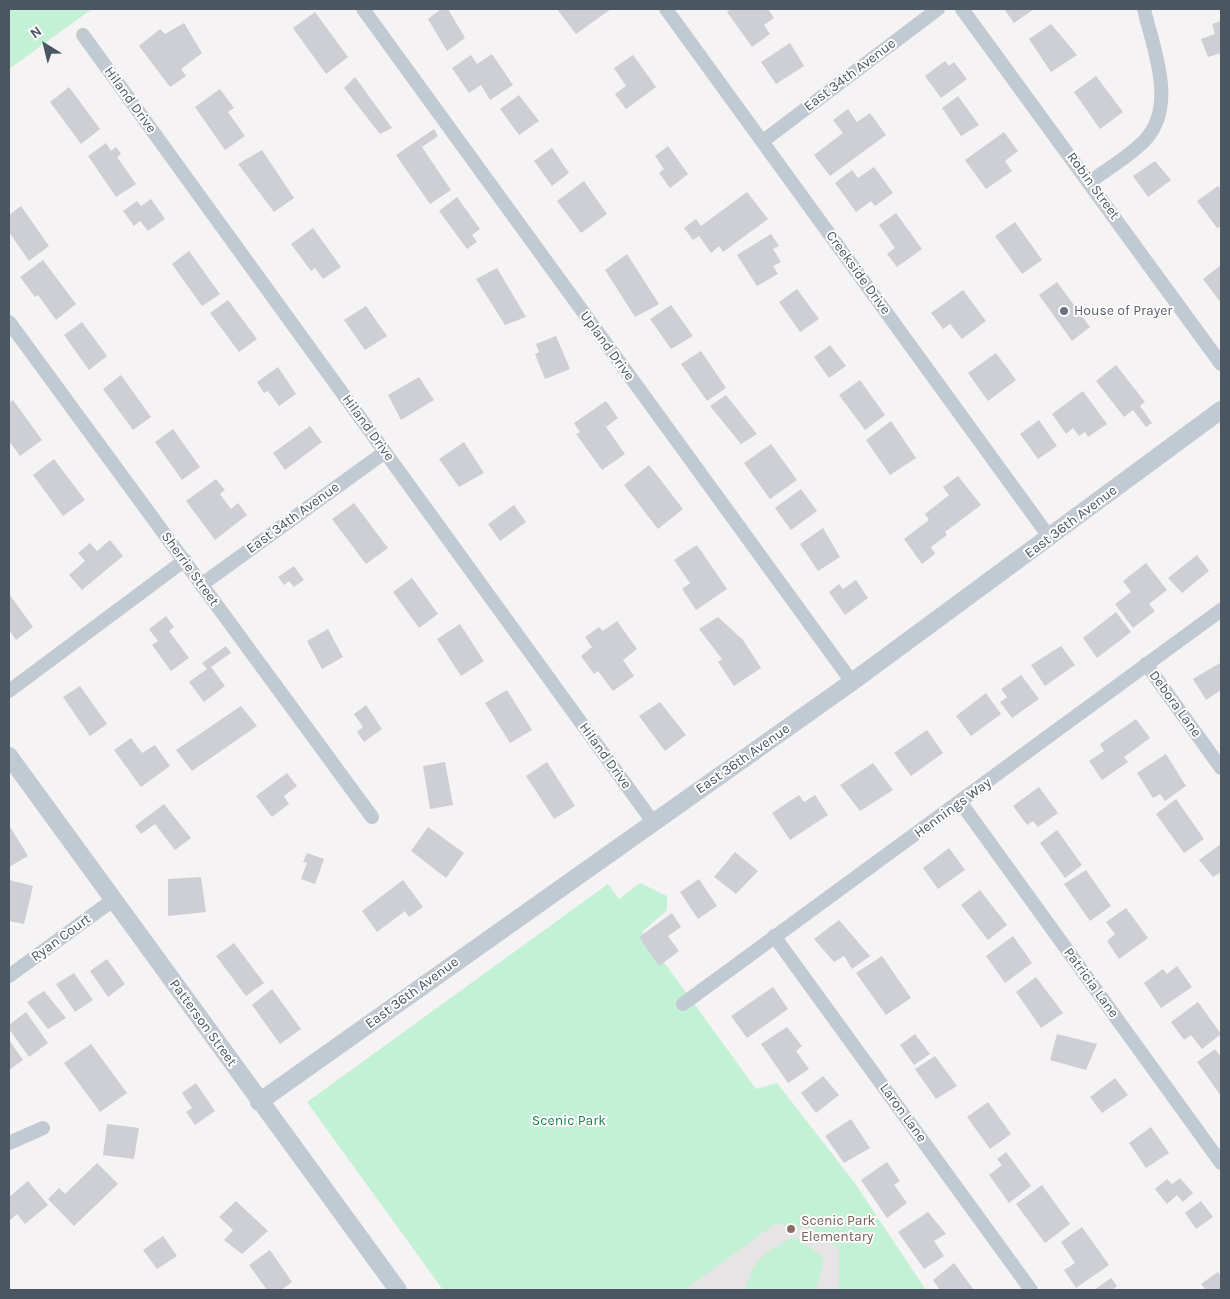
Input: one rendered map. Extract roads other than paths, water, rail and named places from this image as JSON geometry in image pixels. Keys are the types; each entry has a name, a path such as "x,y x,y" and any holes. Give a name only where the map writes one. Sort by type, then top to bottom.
{"street":[{"name":"Upland Drive","path":"363,9 852,682"},
{"name":"Creekside Drive","path":"666,9 1050,538"},
{"name":"East 34th Avenue","path":"763,141 938,9"},
{"name":"Robin Street","path":"962,9 1221,364"},
{"path":"1090,182 1146,140 1158,120 1162,103 1160,80 1144,9"},
{"name":"Hiland Drive","path":"83,35 653,822"},
{"name":"Sherrie Street","path":"9,322 372,817"},
{"name":"East 36th Avenue","path":"260,1102 852,682 1050,538 1221,410"},
{"name":"East 34th Avenue","path":"201,585 385,452"},
{"path":"9,691 184,560"},
{"name":"Hennings Way","path":"683,1004 774,936 961,803 1221,610"},
{"name":"Debora Lane","path":"1146,664 1221,768"},
{"name":"Patterson Street","path":"9,756 398,1290"},
{"name":"Patricia Lane","path":"961,803 1221,1163"},
{"name":"Ryan Court","path":"9,976 113,900"},
{"name":"Laron Lane","path":"774,936 1031,1290"},
{"path":"9,1143 43,1128"}],"place":[{"name":"House of Prayer","path":"1064,311"},
{"name":"Scenic Park Elementary","path":"791,1229"}],"park label":[{"name":"Scenic Park","path":"569,1121"}]}
